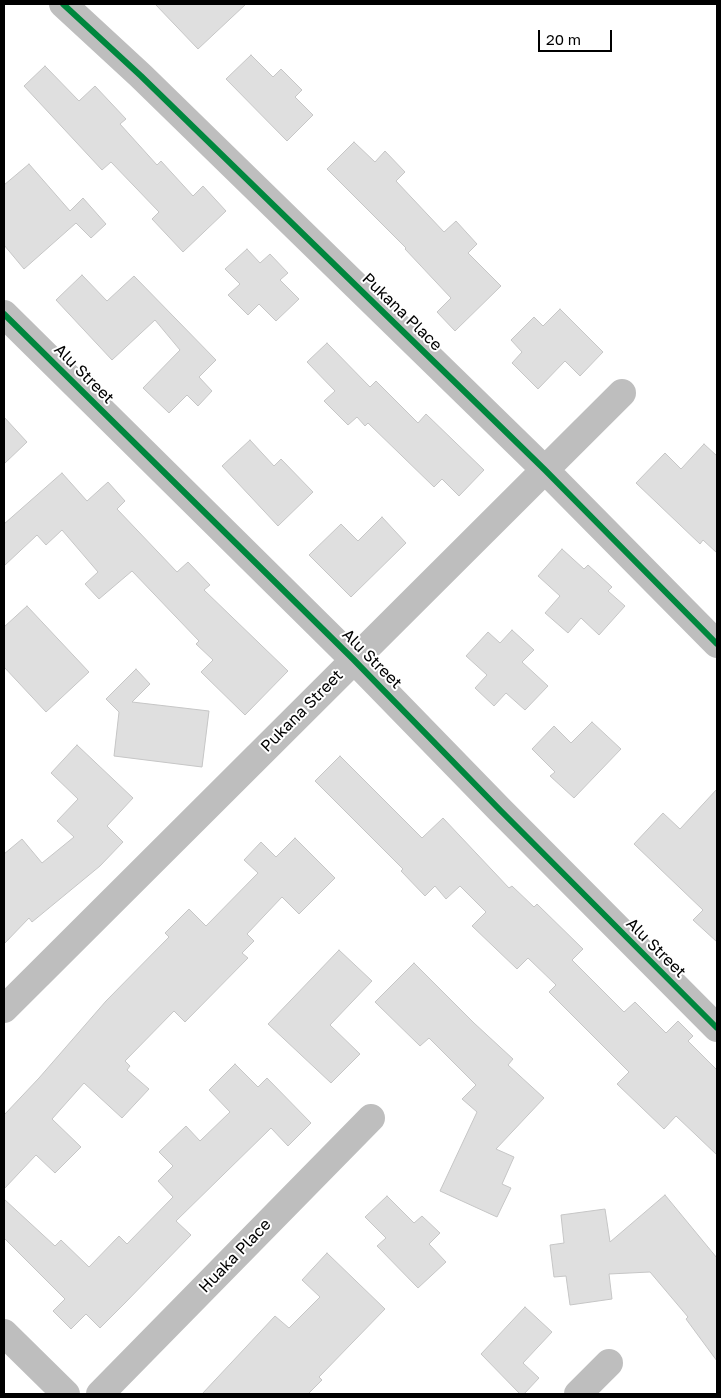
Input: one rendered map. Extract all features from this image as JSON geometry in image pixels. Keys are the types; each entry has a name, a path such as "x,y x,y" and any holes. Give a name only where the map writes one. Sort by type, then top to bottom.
{"street":[{"name":"Pukana Place","path":"63,4 140,76 545,470 717,644"},
{"name":"Alu Street","path":"4,314 353,659 717,1028"},
{"name":"Pukana Street","path":"4,1009 353,659 622,393"},
{"name":"Huaka Place","path":"100,1394 370,1118"},
{"path":"4,1333 66,1394"},
{"path":"578,1394 609,1363"}],"building":[{"path":"155,4 246,4 198,49"},
{"path":"251,55 273,77 281,69 302,90 295,97 313,115 287,141 226,79"},
{"path":"45,66 79,101 95,86 126,119 120,124 157,165 161,161 193,196 203,186 226,211 183,252 152,219 159,212 111,162 102,170 24,86"},
{"path":"354,142 375,162 385,151 405,172 396,181 444,232 456,221 477,244 468,253 501,286 455,331 437,312 451,298 406,248 327,169"},
{"path":"29,164 70,211 83,198 106,224 91,238 76,223 24,269 4,245 4,185"},
{"path":"247,249 260,263 270,254 288,273 280,280 299,299 276,321 259,304 248,315 228,295 240,284 225,269"},
{"path":"82,275 107,301 134,276 216,360 199,377 212,391 198,406 187,395 169,413 143,388 180,350 155,320 112,360 56,300"},
{"path":"560,309 603,352 580,376 565,361 538,389 512,363 522,352 511,340 534,317 543,326"},
{"path":"327,343 370,387 376,381 418,423 426,414 484,470 459,496 442,479 434,487 368,423 365,426 357,417 348,425 324,401 335,391 307,362"},
{"path":"4,417 27,442 4,464"},
{"path":"250,440 274,466 281,459 313,492 278,526 222,466"},
{"path":"704,444 717,456 717,553 703,540 700,544 636,483 665,453 681,469"},
{"path":"62,473 87,501 108,482 125,501 117,509 177,572 188,562 210,585 204,590 288,671 245,715 201,672 213,660 196,644 199,641 132,571 99,599 85,584 98,572 62,530 46,545 37,535 4,566 4,524"},
{"path":"382,517 406,543 351,597 309,555 341,524 358,541"},
{"path":"562,549 584,569 588,565 612,587 608,591 625,606 599,635 581,618 568,633 545,613 560,596 538,576"},
{"path":"27,606 89,672 46,712 4,667 4,627"},
{"path":"512,630 534,650 522,662 548,686 525,710 506,693 494,706 475,688 487,675 466,656 488,632 500,643"},
{"path":"136,669 150,684 132,702 209,711 202,767 114,756 119,712 106,699"},
{"path":"592,722 621,749 574,798 550,776 555,772 532,749 554,726 571,743"},
{"path":"77,745 133,798 107,826 123,842 100,866 32,922 29,918 4,944 4,854 22,839 42,863 74,837 57,821 78,799 51,773"},
{"path":"340,756 422,838 443,818 509,888 512,886 534,907 537,904 583,949 572,960 624,1012 635,1002 666,1033 678,1021 693,1036 688,1041 717,1070 717,1155 676,1116 664,1129 617,1084 629,1072 549,992 556,985 528,958 517,969 472,926 486,912 460,886 446,899 435,886 425,896 401,871 403,869 315,781"},
{"path":"717,789 717,942 693,920 703,910 634,844 663,813 680,829"},
{"path":"295,838 335,878 299,914 282,897 247,934 254,941 242,953 248,958 185,1022 174,1011 125,1061 130,1066 127,1070 149,1089 122,1118 84,1083 52,1119 81,1147 55,1173 36,1155 4,1189 4,1115 106,1001 169,937 165,933 189,909 206,926 258,873 244,860 261,842 276,857"},
{"path":"339,950 372,981 330,1025 360,1054 331,1083 268,1024"},
{"path":"414,963 513,1059 508,1065 544,1098 496,1149 514,1157 502,1184 511,1188 497,1217 440,1191 477,1112 462,1099 476,1085 429,1038 420,1046 375,1002"},
{"path":"235,1064 258,1087 267,1078 311,1123 288,1146 271,1128 176,1221 191,1235 125,1303 100,1328 86,1314 71,1329 53,1311 65,1299 4,1238 4,1199 55,1246 61,1240 89,1267 119,1236 127,1244 173,1197 158,1181 173,1166 159,1152 186,1126 200,1141 230,1112 209,1090"},
{"path":"665,1195 717,1258 717,1361 686,1319 688,1317 650,1272 609,1274 612,1299 570,1305 566,1276 554,1277 550,1245 564,1243 561,1215 605,1209 610,1242"},
{"path":"387,1196 414,1223 422,1216 440,1233 429,1244 446,1262 418,1288 377,1246 386,1238 365,1217"},
{"path":"327,1253 385,1309 319,1377 322,1380 308,1394 202,1394 275,1316 289,1328 320,1297 302,1280"},
{"path":"525,1307 552,1332 523,1363 539,1378 524,1394 520,1394 481,1354"}],"cycle path":[{"path":"63,4 141,76 545,470 717,644"},
{"path":"4,314 353,659 717,1028"}]}
